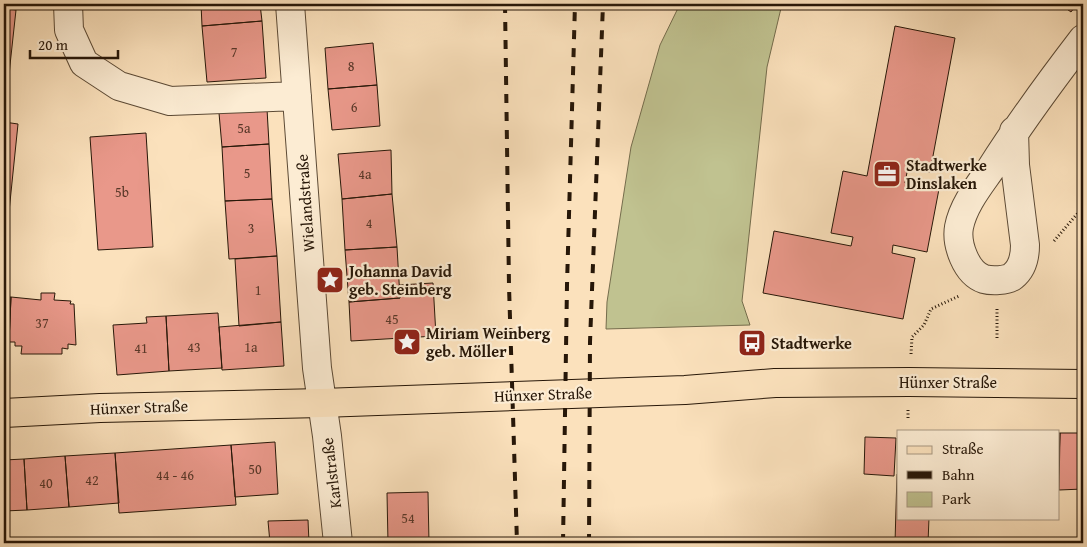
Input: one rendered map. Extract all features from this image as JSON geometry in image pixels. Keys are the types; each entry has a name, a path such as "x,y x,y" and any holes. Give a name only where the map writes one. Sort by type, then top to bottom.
{"main road":[{"name":"Hünxer Straße","path":"4,413 100,408 322,403 684,390 775,383 1083,384"}],"street":[{"path":"68,4 69,30 84,63 119,86 170,101 297,96"},
{"name":"Wielandstraße","path":"290,4 317,368 322,403"},
{"path":"1014,131 1015,165 1026,244 1025,254 1021,267 1012,277 998,280 984,279 974,273 964,258 959,241 959,227 968,204 1014,131 1083,39"},
{"name":"Karlstraße","path":"322,403 338,543"}],"path":[{"path":"1025,254 1050,246 1083,207"},
{"path":"912,337 924,325 931,309 954,300 984,279"}],"green space":[{"path":"680,4 782,4 767,67 742,301 750,325 606,329 607,302 631,147 660,45"}],"building":[{"path":"201,4 260,4 262,21 202,26"},
{"path":"1060,4 1077,4 1071,12"},
{"path":"4,8 16,10 10,65 4,64"},
{"path":"262,21 266,78 207,82 202,26"},
{"name":"Stadtwerke Dinslaken","path":"895,26 955,38 930,172 908,167 905,183 939,189 927,252 893,245 892,253 915,258 903,319 763,293 774,231 851,246 853,237 831,233 843,171 867,176"},
{"path":"373,43 377,85 328,89 325,48"},
{"path":"4,64 10,65 5,122 4,122"},
{"path":"377,85 380,126 332,130 328,89"},
{"path":"267,109 269,144 222,147 219,113"},
{"path":"4,122 18,124 6,241 4,241"},
{"path":"146,133 153,247 98,250 90,137"},
{"path":"269,144 272,199 225,201 222,147"},
{"path":"391,150 392,194 342,199 338,154"},
{"path":"392,194 397,247 345,250 342,199"},
{"path":"272,199 277,256 229,259 225,201"},
{"path":"397,247 400,298 349,302 345,250"},
{"path":"277,256 281,322 239,326 235,259"},
{"path":"433,283 436,336 351,341 349,302 400,298 399,285"},
{"path":"41,293 55,293 54,300 71,301 70,304 74,304 76,345 68,344 68,349 62,348 62,354 21,354 22,346 15,346 15,342 9,342 11,297 41,300"},
{"path":"4,297 11,297 9,342 4,342"},
{"path":"218,313 222,368 169,371 166,316"},
{"path":"166,316 169,371 117,375 113,325 147,323 146,317"},
{"path":"281,322 284,366 222,370 219,327"},
{"path":"1060,433 1083,433 1083,489 1060,490"},
{"path":"865,437 896,438 894,476 864,474"},
{"path":"275,442 278,494 235,497 231,445"},
{"path":"231,445 236,505 119,513 115,453"},
{"path":"115,453 119,503 69,507 65,456"},
{"path":"65,456 69,507 27,510 24,459"},
{"path":"24,459 27,510 4,511 4,460"},
{"path":"897,474 897,520 929,520 928,543 895,543"},
{"path":"428,492 429,543 388,543 387,493"},
{"path":"308,520 309,543 270,543 268,521"}],"railway":[{"path":"505,4 509,286 517,543"},
{"path":"563,543 567,285 575,4"},
{"path":"589,543 590,342 603,4"}],"place":[{"name":"Stadtwerke Dinslaken","path":"887,174"},
{"name":"Johanna David geb. Steinberg","path":"330,280"},
{"name":"Miriam Weinberg geb. Möller","path":"407,342"},
{"name":"Stadtwerke","path":"752,343"}]}
